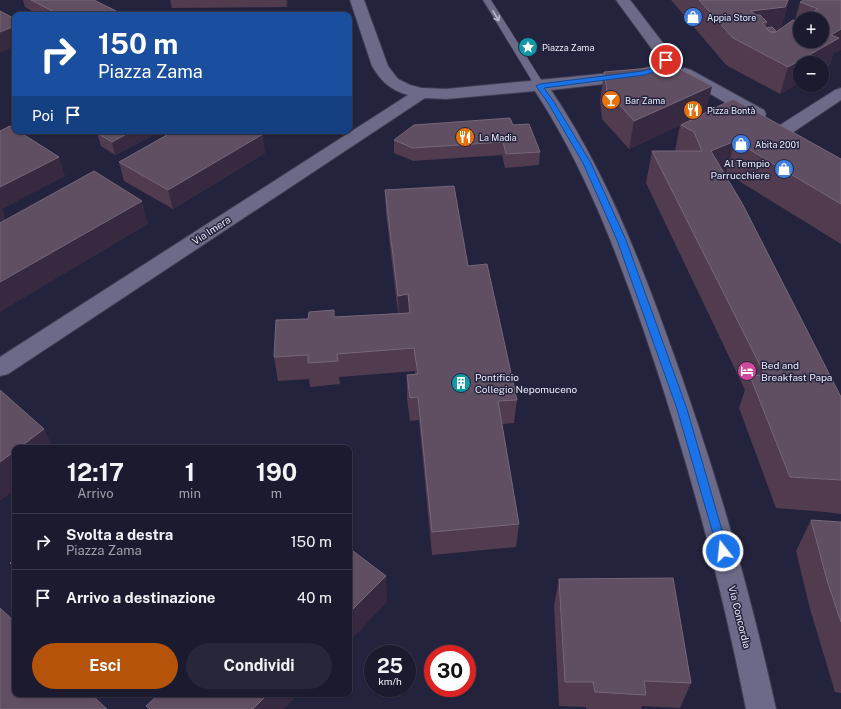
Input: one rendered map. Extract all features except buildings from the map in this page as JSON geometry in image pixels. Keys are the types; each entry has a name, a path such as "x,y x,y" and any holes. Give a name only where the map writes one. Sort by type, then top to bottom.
{"street":[{"path":"357,0 380,66 386,76 398,86 422,93 446,94 540,86 655,71 666,63"},
{"path":"623,0 664,54 666,63"},
{"path":"666,63 793,133 841,92"},
{"name":"Via Concordia","path":"540,86 587,163 622,240 667,363 693,445 727,565 764,708"},
{"name":"Via Imera","path":"0,368 422,93"}],"lane":[{"path":"487,0 540,86"}],"place":[{"name":"Appia Store","path":"693,17"},
{"name":"Piazza Zama","path":"528,47"},
{"name":"Bar Zama","path":"611,100"},
{"name":"Pizza Bontà","path":"693,110"},
{"name":"La Madia","path":"465,137"},
{"name":"Abita 2001","path":"741,144"},
{"name":"Al Tempio Parrucchiere","path":"784,169"},
{"name":"Bed and Breakfast Papa","path":"747,371"},
{"name":"Pontificio Collegio Nepomuceno","path":"461,383"}],"route":[{"path":"666,60 666,63 662,67 655,71 631,76 540,86 587,163 622,240 667,363 682,409 723,551"}]}
